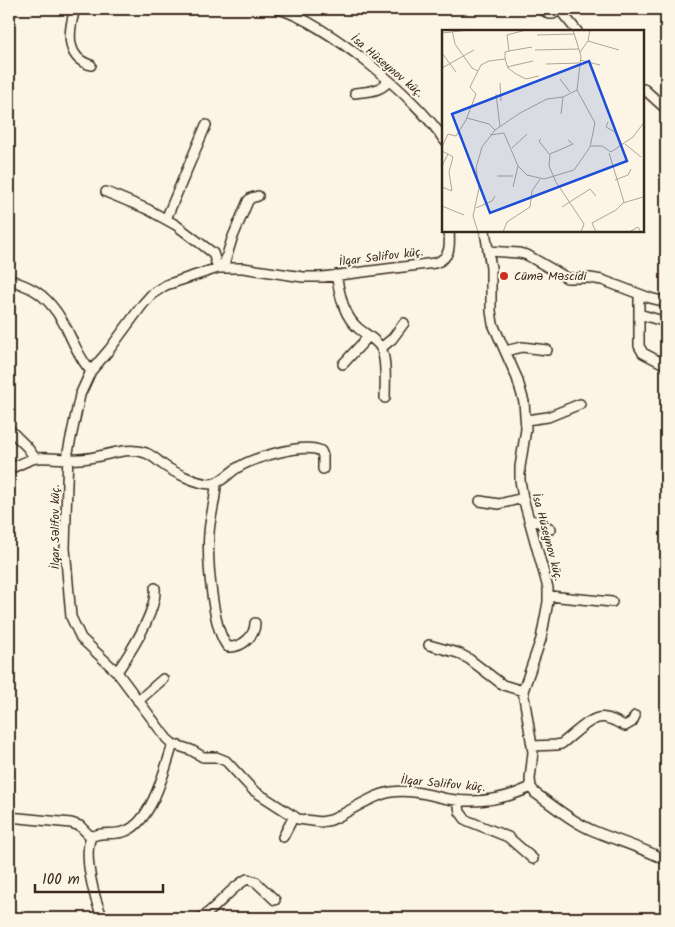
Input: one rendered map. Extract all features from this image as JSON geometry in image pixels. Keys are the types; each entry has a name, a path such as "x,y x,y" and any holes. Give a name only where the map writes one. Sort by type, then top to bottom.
{"street":[{"path":"75,9 70,36 73,51 83,63 91,65"},
{"name":"İsa Hüseynov küç.","path":"278,9 300,17 322,30 411,102 430,120 442,137"},
{"path":"542,9 549,14 554,14 560,9 576,30"},
{"path":"355,93 376,91 388,82"},
{"path":"645,90 666,109"},
{"path":"166,219 206,125"},
{"path":"106,192 166,219 213,253 221,268"},
{"path":"221,268 248,201 258,196"},
{"name":"İlqar Səlifov küç.","path":"449,232 450,245 448,254 443,261 435,263 336,275 302,277 244,268 221,268 166,285 152,294 91,371 78,403 68,460 64,548 71,617 81,638 117,672 173,744 203,756 216,757 226,762 253,790 305,821 321,822 331,820 388,793 402,791 421,792 458,800 484,802 515,795 531,788"},
{"name":"İsa Hüseynov küç.","path":"485,232 491,268 492,324 519,383 524,402 526,420 520,468 523,498 549,596 541,639 523,691 533,752 531,788"},
{"path":"488,251 527,255 567,278 602,280 666,302"},
{"path":"336,275 340,297 347,313 356,327 381,348 384,360 385,398"},
{"path":"9,279 30,288 49,303 69,333 86,366 91,371"},
{"path":"640,294 639,346 643,353 666,365"},
{"path":"639,314 666,322"},
{"path":"381,348 392,339 404,323"},
{"path":"343,364 368,336"},
{"path":"505,351 522,347 547,350"},
{"path":"526,420 548,417 580,404"},
{"path":"9,430 27,447 35,458"},
{"path":"9,469 35,458 68,460 120,451 145,453 153,456 176,473 210,484 216,483 238,467 251,462 286,451 305,448 321,451 323,469"},
{"path":"216,483 208,550 217,620 228,648 237,647 253,635 255,623"},
{"path":"480,501 499,504 523,498"},
{"path":"530,520 551,529"},
{"path":"117,672 152,612 156,594 155,588"},
{"path":"549,596 612,602"},
{"path":"429,645 458,653 503,685 523,691"},
{"path":"138,701 163,679"},
{"path":"532,746 556,746 561,744 592,719 606,718 625,726 632,722 635,716"},
{"path":"91,836 127,831 137,823 154,797 165,771 173,744"},
{"path":"531,788 535,793 575,821 666,860"},
{"path":"458,800 460,812 466,820 508,837 533,859"},
{"path":"9,816 71,823 80,826 91,836"},
{"path":"283,837 294,816"},
{"path":"91,836 88,852 93,892 102,918"},
{"path":"201,918 247,879 256,882 275,900"}],"place":[{"name":"Cümə Məscidi","path":"504,276"}]}
